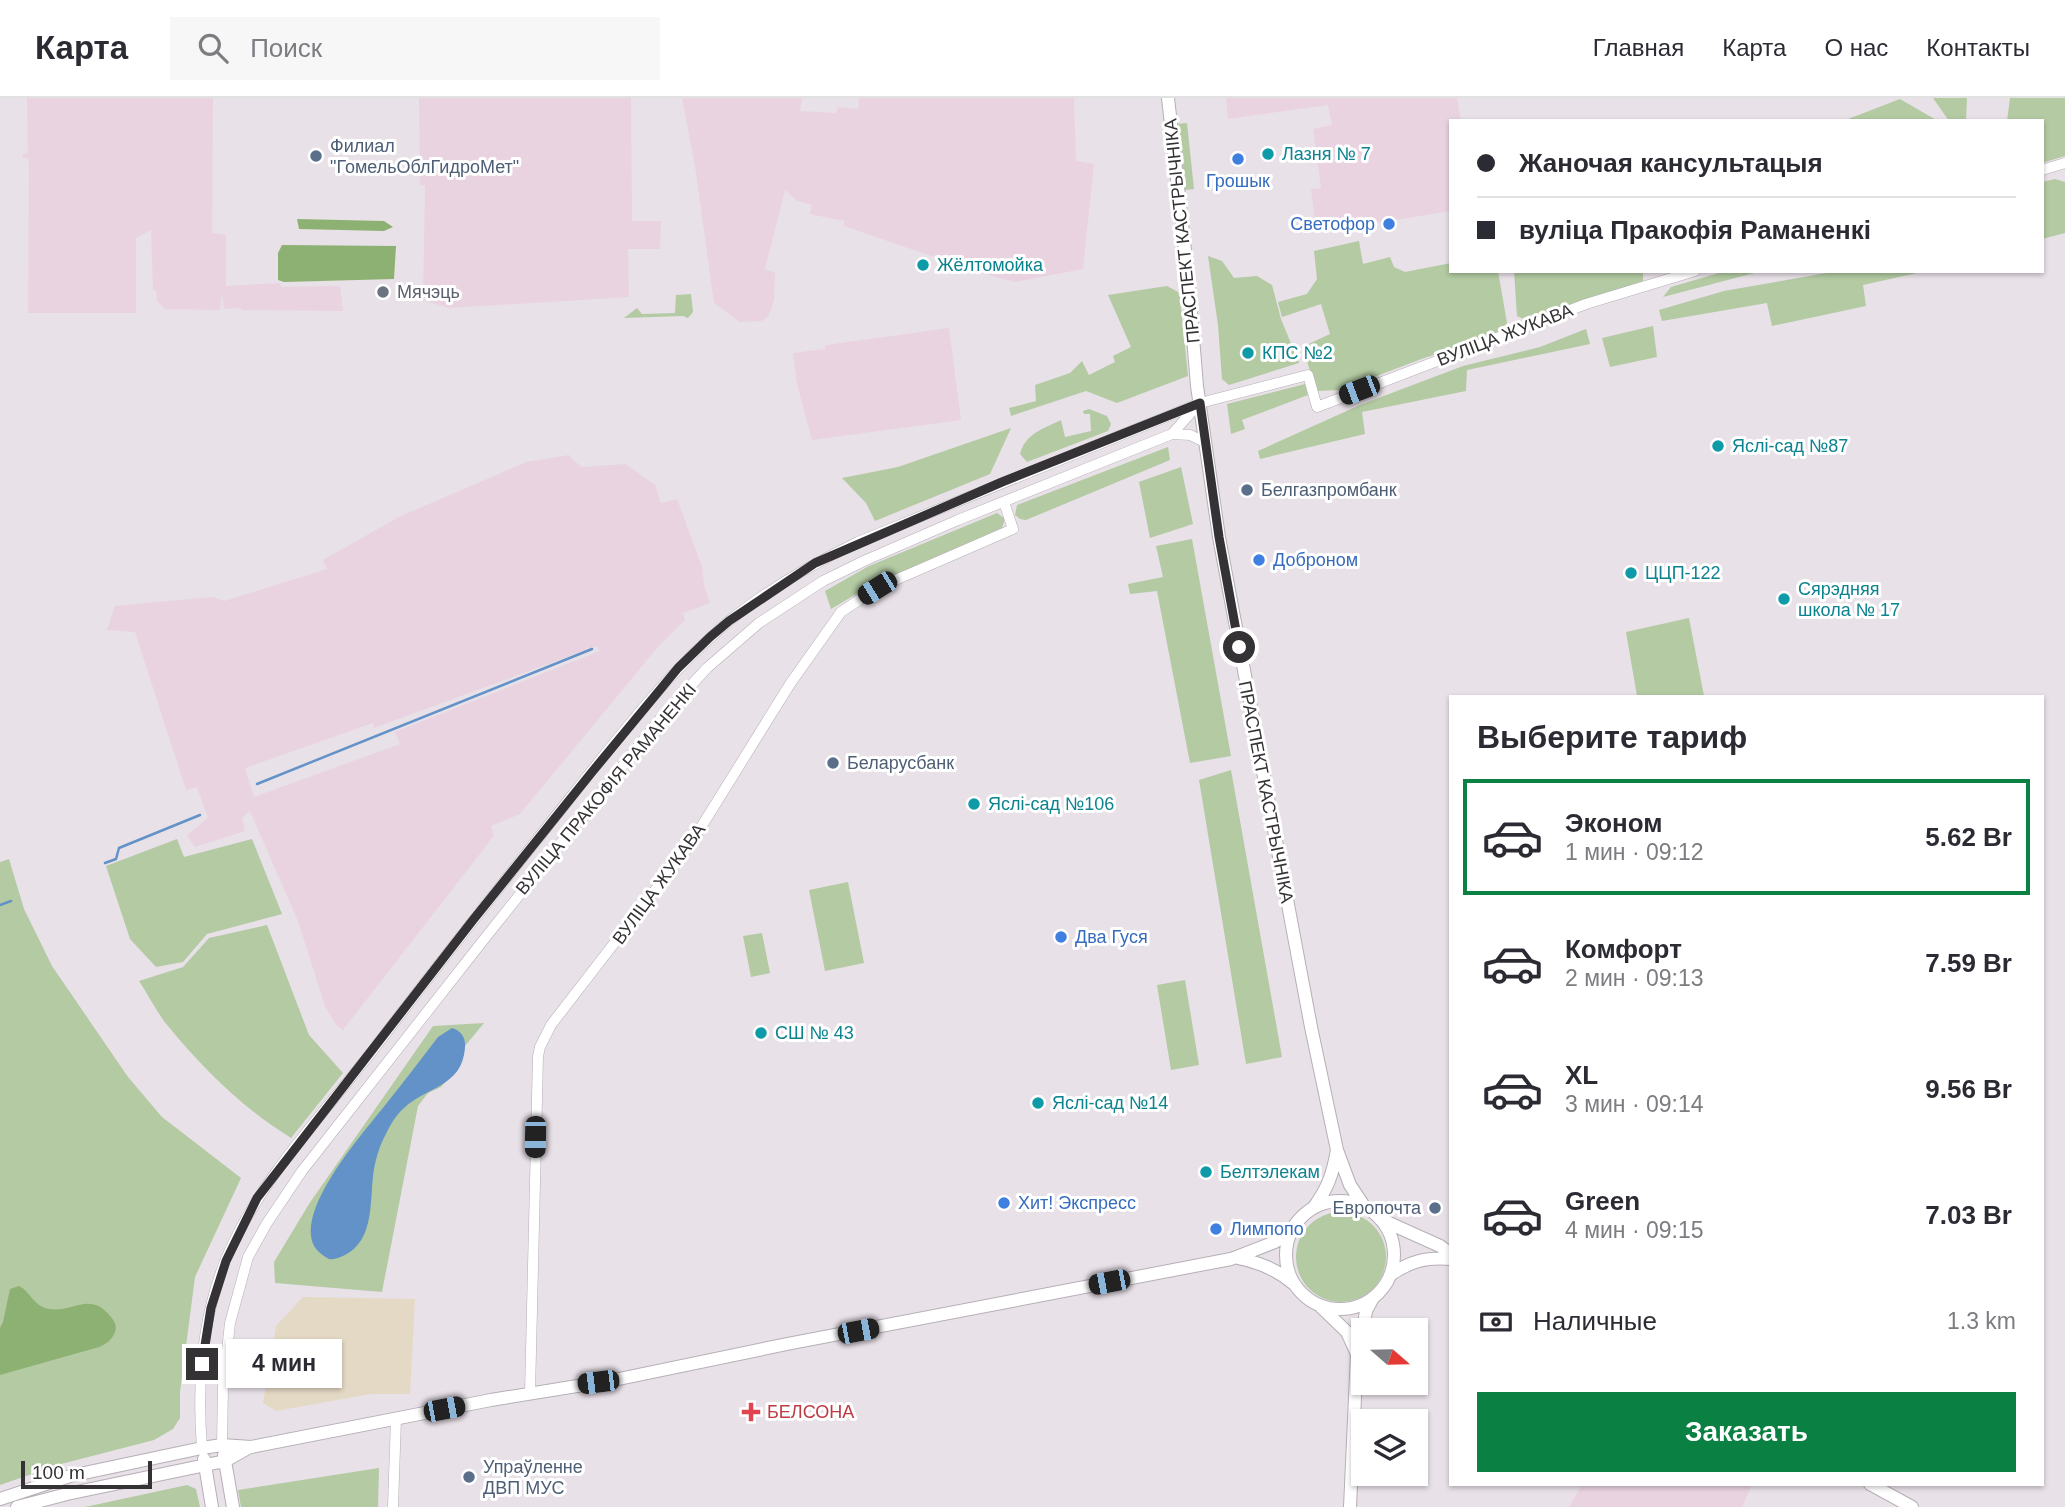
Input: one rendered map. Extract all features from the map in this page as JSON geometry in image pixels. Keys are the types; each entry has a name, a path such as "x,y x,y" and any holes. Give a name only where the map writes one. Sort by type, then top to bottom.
{"main road":[{"name":"ПРАСПЕКТ КАСТРЫЧНІКА","path":"1168,98 1205,442 1256,743 1337,1150 1350,1185 1364,1206"},
{"name":"ПРАСПЕКТ КАСТРЫЧНІКА","path":"1313,1208 1326,1191 1337,1150"},
{"path":"0,1499 70,1476 202,1448 222,1445 251,1447 530,1393 614,1380 788,1343 1238,1258 1275,1242 1313,1208 1329,1202 1347,1201 1364,1206 1380,1219 1440,1246 1449,1255"},
{"path":"1365,1318 1374,1297 1390,1275 1394,1256 1391,1236 1380,1219"},
{"path":"1293,1228 1287,1247 1288,1267 1295,1285"},
{"path":"1390,1275 1410,1262 1423,1258 1449,1257"},
{"path":"1238,1258 1260,1263 1280,1272 1340,1323 1351,1340"},
{"path":"1318,1304 1337,1309 1357,1306 1374,1297"},
{"path":"1350,1507 1355,1395"},
{"path":"222,1445 233,1507"},
{"path":"18,1507 102,1486 225,1461 251,1447"},
{"path":"202,1448 212,1507"},
{"path":"1874,1486 1912,1507"}],"street":[{"path":"2044,169 2065,163"},
{"name":"ВУЛІЦА ЖУКАВА","path":"1200,403 1308,375 1317,407 1586,304 1688,273"},
{"name":"ВУЛІЦА ПРАКОФІЯ РАМАНЕНКІ","path":"222,1445 223,1387 230,1323 248,1257 267,1223 302,1171 489,933 660,719 707,668 759,623 823,581 958,520 1172,433 1200,403"},
{"name":"ВУЛІЦА ПРАКОФІЯ РАМАНЕНКІ","path":"202,1448 200,1398 211,1308 226,1261 257,1198 473,920 678,668 729,621 815,563 873,536 1200,403"},
{"path":"1172,433 1189,435 1205,442"},
{"name":"ВУЛІЦА ЖУКАВА","path":"530,1393 538,1056 544,1038 551,1025 690,845 790,684 841,612 877,588 1013,529 1004,502"},
{"path":"953,503 950,514 958,520"},
{"path":"815,563 824,564 827,568 827,577 823,581"},
{"path":"473,920 471,929 475,934 483,936 489,933"},
{"path":"393,1507 396,1418"}],"shaded area":[{"path":"27,98 213,98 212,233 226,235 226,286 280,283 281,287 340,286 343,311 224,309 222,293 220,310 165,309 157,301 156,290 153,290 151,230 136,238 136,313 28,313 29,166 28,158 23,158 23,154 28,153"},
{"path":"419,98 631,98 632,221 661,221 660,249 628,249 629,297 449,308 423,300 425,186 420,185"},
{"path":"682,98 802,98 800,111 836,113 838,107 858,109 859,98 1074,98 1076,161 1094,164 1083,269 1015,282 981,273 844,226 844,221 810,214 812,205 797,201 785,190 765,269 775,273 774,300 769,315 762,321 740,322 714,303 695,166"},
{"path":"1226,98 1457,98 1461,119 1449,119 1449,211 1326,231 1324,221 1315,222 1311,189 1321,188 1313,129 1332,125 1328,105 1228,119"},
{"path":"949,328 961,420 812,440 797,384 793,353 825,349 826,345"},
{"path":"569,455 581,467 626,464 655,485 661,503 677,499 702,567 710,603 683,613 685,620 657,648 520,814 491,826 494,835 343,1030 336,1025 325,1006 298,921 250,811 242,818 245,831 195,847 187,835 208,818 197,787 186,790 135,632 107,630 115,606 212,597 224,601 327,569 323,560 399,517 526,462","holes":["597,646 600,651 395,732 400,744 254,797 245,768 373,723 374,728"]},
{"path":"303,1297 415,1299 410,1394 370,1394 276,1411 263,1403 276,1326"},
{"path":"1581,1486 1751,1486 1742,1507 1569,1507"}],"green space":[{"path":"1933,98 1967,98 1966,119 1948,119"},
{"path":"2010,98 2065,98 2065,156 2044,162 2044,119 2007,119"},
{"path":"1900,99 1935,119 1848,119"},
{"path":"1187,123 1194,189 1185,190 1178,124"},
{"path":"2055,179 2065,182 2065,233 2044,238 2044,182"},
{"path":"297,219 384,221 393,227 384,231 299,229"},
{"path":"1359,241 1363,264 1390,257 1394,267 1405,272 1449,263 1449,273 1498,273 1507,323 1502,334 1424,358 1340,390 1317,391 1302,347 1330,334 1321,304 1282,317 1278,302 1307,294 1317,279 1314,251"},
{"path":"282,245 396,246 394,279 284,282 278,280 278,253"},
{"path":"1208,256 1222,261 1234,278 1257,276 1272,285 1281,319 1299,363 1229,385 1222,379 1218,325"},
{"path":"1514,273 1643,273 1643,281 1526,320 1517,316"},
{"path":"1719,273 1754,273 1663,297 1671,287"},
{"path":"1827,273 1917,273 1863,285 1866,306 1772,326 1767,303 1662,321 1659,310 1724,291"},
{"path":"1167,286 1178,292 1180,298 1188,376 1117,403 1086,391 1011,416 1009,408 1036,401 1035,385 1070,373 1082,361 1089,375 1115,362 1113,356 1131,347 1108,295"},
{"path":"691,294 693,312 688,318 624,318 637,308 642,314 675,313 676,295"},
{"path":"1653,326 1657,357 1610,367 1602,338"},
{"path":"1586,329 1590,344 1467,370 1466,391 1362,412 1365,434 1260,459 1258,451 1360,405 1463,366 1540,347"},
{"path":"1305,384 1308,395 1242,420 1245,429 1231,434 1227,404"},
{"path":"1089,409 1107,416 1111,424 1108,431 1027,462 1020,454 1026,441 1061,420 1065,437 1091,431 1090,414 1084,414 1083,411"},
{"path":"1011,428 990,474 875,521 866,503 842,478 898,467"},
{"path":"1168,447 1170,460 1026,520 1015,515 1017,505"},
{"path":"1181,467 1193,524 1150,538 1139,482"},
{"path":"997,513 1005,519 1002,528 868,587 831,609 825,591 869,566"},
{"path":"1192,539 1231,756 1190,763 1157,591 1130,594 1128,584 1163,577 1156,546"},
{"path":"1689,618 1704,695 1637,695 1626,632"},
{"path":"1231,770 1282,1057 1246,1064 1199,780"},
{"path":"177,839 184,857 252,839 282,914 207,934 183,962 156,967 130,939 106,866"},
{"path":"9,859 24,909 52,966 128,1077 162,1117 241,1178 195,1277 180,1392 180,1418 173,1429 154,1440 61,1464 0,1485 0,862"},
{"path":"848,882 864,963 825,971 809,890"},
{"path":"267,925 309,1035 343,1073 291,1138 257,1114 210,1073 164,1021 139,981 183,967 209,938"},
{"path":"762,933 770,973 751,977 743,936"},
{"path":"1185,980 1199,1065 1171,1070 1157,985"},
{"path":"484,1023 465,1046 457,1069 441,1087 428,1093 418,1106 382,1292 275,1283 274,1262 309,1204 433,1026"},
{"path":"1341,1212 1358,1215 1373,1225 1383,1240 1386,1257 1383,1274 1373,1289 1358,1299 1341,1302 1324,1299 1309,1289 1299,1274 1296,1257 1299,1240 1309,1225 1324,1215"},
{"path":"19,1286 39,1305 49,1309 81,1304 96,1305 114,1321 114,1335 99,1347 0,1375 0,1328 10,1289"},
{"path":"379,1468 378,1507 241,1507 238,1490"},
{"path":"187,1485 196,1489 200,1507 85,1507"}],"water":[{"path":"452,1028 462,1035 465,1041 462,1061 457,1071 442,1085 413,1101 394,1120 376,1160 369,1217 362,1239 345,1255 329,1259 317,1250 311,1235 313,1216 321,1196 362,1133 438,1037"}],"waterway":[{"path":"257,784 592,649"},
{"path":"105,863 116,859 119,848 200,815"},
{"path":"0,905 11,901"}],"place":[{"name":"Лазня № 7","path":"1268,154"},
{"name":"Филиал \"ГомельОблГидроМет\"","path":"316,156"},
{"name":"Грошык","path":"1238,159"},
{"name":"Светофор","path":"1389,224"},
{"name":"Жёлтомойка","path":"923,265"},
{"name":"Мячэць","path":"383,292"},
{"name":"КПС №2","path":"1248,353"},
{"name":"Яслі-сад №87","path":"1718,446"},
{"name":"Белгазпромбанк","path":"1247,490"},
{"name":"Доброном","path":"1259,560"},
{"name":"ЦЦП-122","path":"1631,573"},
{"name":"Сярэдняя школа № 17","path":"1784,599"},
{"name":"Беларусбанк","path":"833,763"},
{"name":"Яслі-сад №106","path":"974,804"},
{"name":"Два Гуся","path":"1061,937"},
{"name":"СШ № 43","path":"761,1033"},
{"name":"Яслі-сад №14","path":"1038,1103"},
{"name":"Белтэлекам","path":"1206,1172"},
{"name":"Хит! Экспресс","path":"1004,1203"},
{"name":"Европочта","path":"1435,1208"},
{"name":"Лимпопо","path":"1216,1229"},
{"name":"БЕЛСОНА","path":"751,1412"},
{"name":"Упраўленне ДВП МУС","path":"469,1477"}],"route":[{"path":"202,1364 211,1308 226,1261 257,1198 608,751 678,668 729,621 815,563 858,542 1200,403 1219,537 1239,647"}]}
